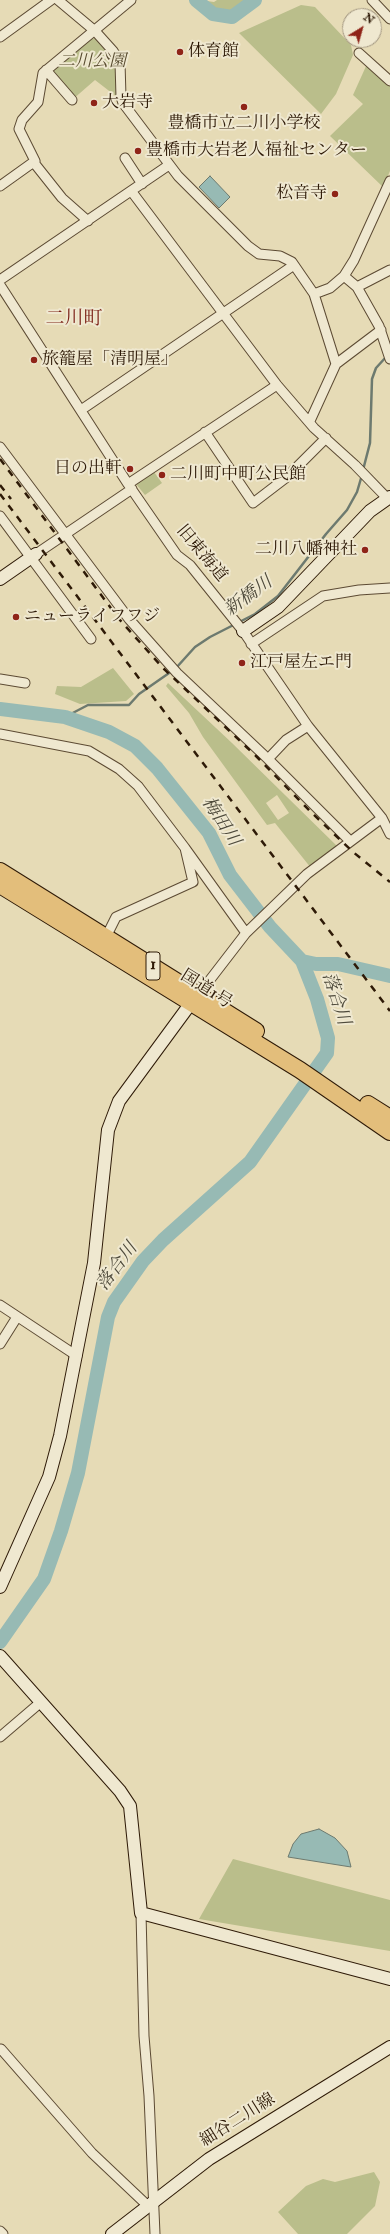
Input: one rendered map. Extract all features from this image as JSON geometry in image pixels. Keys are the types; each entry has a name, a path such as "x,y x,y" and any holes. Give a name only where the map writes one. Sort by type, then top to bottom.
{"highway":[{"name":"国道1号","path":"0,871 106,937 195,998 324,1081 390,1118"},
{"name":"国道1号","path":"0,885 195,998"},
{"name":"国道1号","path":"324,1081 390,1132"}],"street":[{"path":"0,38 51,0"},
{"path":"58,0 95,31 113,51 120,62 121,97 123,103 169,165 248,246 259,254 280,256 294,265 314,294 336,364"},
{"path":"88,221 62,198 35,164 35,161 19,129 22,120 38,102 42,78 46,70 132,0"},
{"path":"372,0 390,19"},
{"path":"359,53 390,81"},
{"path":"46,70 72,100"},
{"path":"125,158 142,184"},
{"path":"1,184 35,161"},
{"path":"0,280 132,192 169,165"},
{"path":"314,294 330,288 344,276 354,260 390,181"},
{"path":"132,192 277,385 326,438 388,498 370,511 278,607 239,625"},
{"path":"81,410 223,315 294,265"},
{"path":"357,287 390,270"},
{"path":"344,276 357,287 381,330 390,359"},
{"name":"旧東海道","path":"0,285 130,487 177,555 190,565 239,625 308,726 382,818 390,834"},
{"path":"310,421 336,364 381,330"},
{"path":"0,579 65,535 206,432 277,385"},
{"path":"206,432 253,503 287,476 326,438"},
{"path":"0,447 129,618 177,673 268,759 350,841"},
{"path":"0,516 34,556 91,639"},
{"path":"251,644 323,596 359,590 390,588"},
{"path":"0,679 25,683"},
{"path":"268,759 286,740 308,726"},
{"path":"0,734 89,751 113,765 138,786 248,932"},
{"path":"0,1587 24,1537 49,1477 77,1356 94,1263 108,1130 119,1100 195,998 248,932 284,895 308,874 382,818"},
{"path":"106,937 116,917 193,882 185,848"},
{"path":"0,1305 77,1356"},
{"path":"0,1344 17,1317"},
{"path":"0,1656 120,1791 130,1806 141,1913 144,2036 149,2096 151,2204 155,2234"},
{"path":"0,1737 41,1702"},
{"path":"141,1913 390,1979"},
{"name":"細谷二川線","path":"112,2234 210,2159 390,2047"},
{"path":"1,2049 92,2153 151,2204"},
{"path":"0,2231 3,2234"}],"green space":[{"path":"200,0 214,2 217,0 260,0 234,13 211,18 199,4"},
{"path":"301,5 315,7 342,36 342,48 352,48 353,55 336,94 321,114 239,33"},
{"name":"二川公園","path":"90,38 97,39 112,57 119,69 117,97 95,80 72,100 49,72"},
{"path":"367,64 390,84 390,171 383,187 330,136 363,104 353,95"},
{"path":"154,472 162,483 145,495 136,484"},
{"path":"113,668 134,694 126,701 80,704 55,694 57,686 81,687"},
{"path":"168,683 232,743 338,847 311,868 275,823 267,825 203,737 189,713 166,686","holes":["277,795 289,813 278,820 266,803"]},
{"path":"233,1859 390,1900 390,1951 199,1919"},
{"path":"374,2172 380,2182 375,2206 347,2234 298,2234 278,2212 306,2186 323,2179 335,2182"}],"water":[{"path":"210,176 230,197 219,208 199,187"},
{"path":"319,1829 335,1838 347,1851 351,1867 288,1857 293,1844 301,1834"}],"waterway":[{"path":"196,0 213,14 232,17 255,0"},
{"name":"新橋川","path":"363,470 370,443 372,379 376,368 386,357"},
{"name":"新橋川","path":"176,668 195,647 210,637 255,614 278,596 326,534 347,510 357,492 362,475"},
{"name":"新橋川","path":"65,717 88,705 129,705 139,694 172,671"},
{"name":"梅田川","path":"0,709 65,717 109,732 135,746 157,768 209,833 230,875 270,927 302,961 316,964 338,964 390,976"},
{"name":"落合川","path":"0,1642 44,1579 61,1531 78,1473 108,1317 114,1302 143,1261 163,1240 250,1162 327,1053 328,1038 317,999 302,961"}],"railway":[{"path":"0,459 119,619 163,668 257,757 353,852 390,882"},
{"path":"0,485 11,499"},
{"path":"0,494 390,1011"}],"place":[{"name":"体育館","path":"180,52"},
{"name":"大岩寺","path":"94,103"},
{"name":"豊橋市立二川小学校","path":"244,107"},
{"name":"豊橋市大岩老人福祉センター","path":"138,151"},
{"name":"松音寺","path":"335,194"},
{"name":"旅籠屋「清明屋」","path":"34,360"},
{"name":"日の出軒","path":"130,469"},
{"name":"二川町中町公民館","path":"162,475"},
{"name":"二川八幡神社","path":"365,550"},
{"name":"ニューライフフジ","path":"16,617"},
{"name":"江戸屋左エ門","path":"242,663"}],"district":[{"name":"二川町","path":"74,320"}]}
